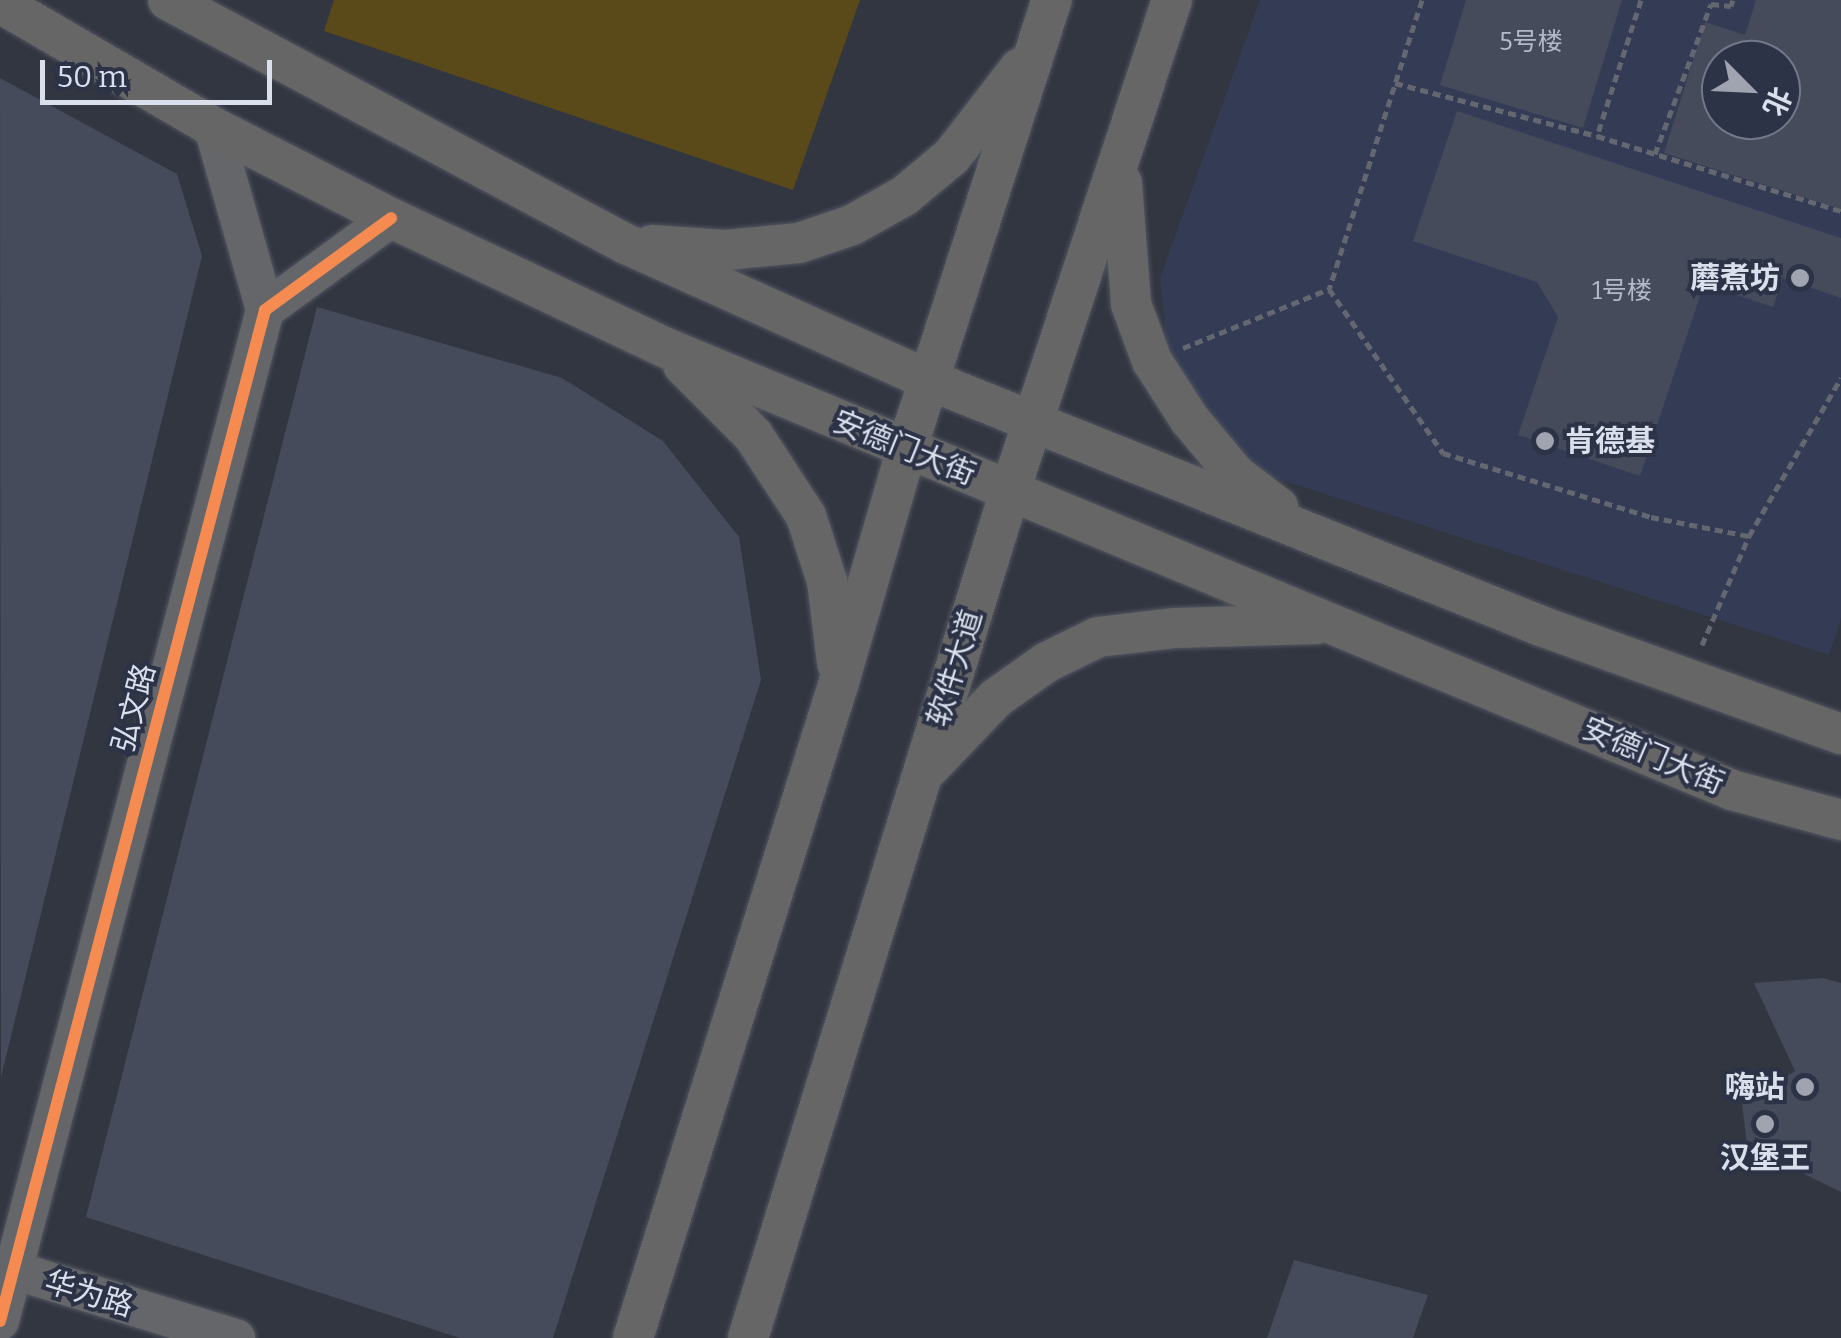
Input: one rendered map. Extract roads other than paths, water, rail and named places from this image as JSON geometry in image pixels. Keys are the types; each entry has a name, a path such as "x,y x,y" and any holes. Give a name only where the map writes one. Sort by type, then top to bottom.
{"main road":[{"path":"168,0 626,244 929,380 1540,626 1841,734"},
{"path":"633,1338 839,682 906,451 1052,0"},
{"name":"软件大道","path":"748,1338 1010,491 1172,0"},
{"name":"安德门大街","path":"0,3 213,126 391,218 666,348 906,451 1333,623 1732,790 1841,820"},
{"path":"626,244 726,250 799,243 852,226 904,196 952,156 1037,44"},
{"path":"1122,151 1124,241 1131,304 1152,361 1190,420 1236,476 1321,539"},
{"path":"666,348 753,435 806,516 827,581 839,682"},
{"path":"922,775 996,698 1047,662 1098,637 1175,628 1333,623"}],"street":[{"path":"213,126 264,310 391,218"},
{"name":"弘文路","path":"0,1321 6,1268 264,310"},
{"name":"华为路","path":"6,1268 236,1338"}],"place":[{"name":"蘑煮坊","path":"1800,278"},
{"name":"肯德基","path":"1545,441"},
{"name":"嗨站","path":"1805,1087"},
{"name":"汉堡王","path":"1765,1124"}]}
